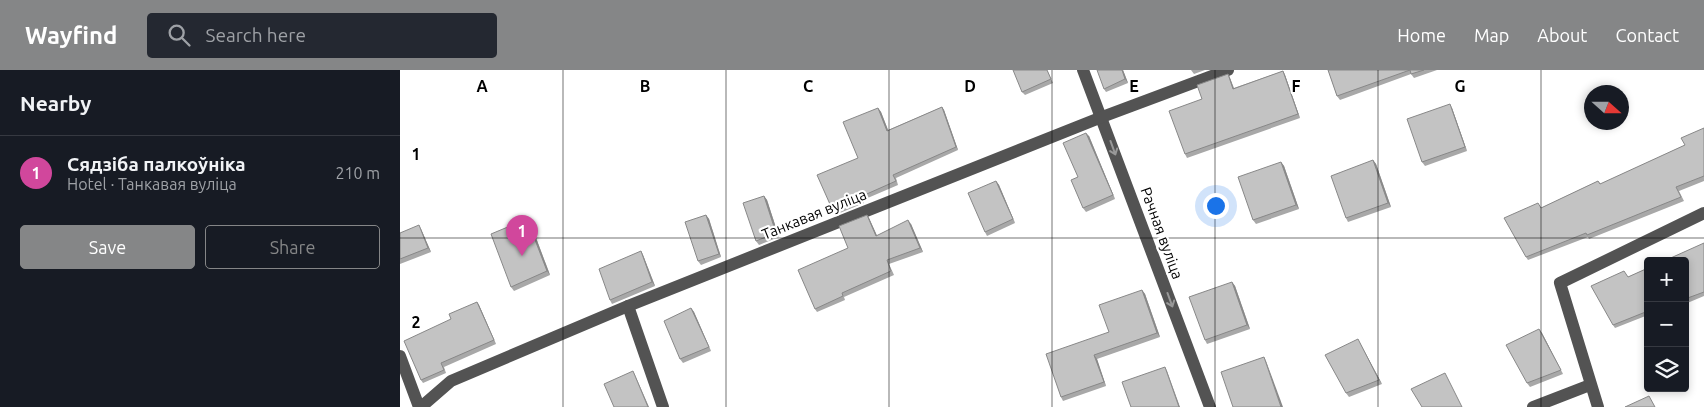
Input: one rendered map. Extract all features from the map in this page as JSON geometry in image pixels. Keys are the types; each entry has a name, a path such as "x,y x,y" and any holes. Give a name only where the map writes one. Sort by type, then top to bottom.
{"street":[{"name":"Рачная вуліца","path":"1083,70 1210,407"},
{"name":"Танкавая вуліца","path":"400,356 420,407 451,381 628,306 1102,117 1228,70"},
{"path":"1598,407 1560,283 1704,213"},
{"path":"628,306 663,407"},
{"path":"1533,407 1590,385"}],"building":[{"path":"1013,70 1047,70 1051,79 1022,92"},
{"path":"1097,70 1122,70 1125,79 1104,89"},
{"path":"1328,70 1410,70 1337,96"},
{"path":"1410,70 1424,70 1411,74"},
{"path":"1283,71 1298,114 1185,154 1169,111 1202,99 1197,85 1228,74 1233,89"},
{"path":"1450,104 1465,147 1422,162 1407,119"},
{"path":"942,107 956,147 893,175 896,181 860,197 861,200 833,211 817,175 858,158 843,122 878,108 887,131"},
{"path":"1704,128 1704,176 1676,187 1681,197 1587,235 1586,233 1526,257 1504,218 1538,203 1541,208 1598,181 1600,184 1685,145 1681,138"},
{"path":"1086,133 1113,195 1083,208 1071,180 1078,177 1063,143"},
{"path":"1373,160 1388,203 1346,218 1331,176"},
{"path":"1281,162 1296,205 1253,220 1238,177"},
{"path":"996,181 1013,219 985,232 968,193"},
{"path":"764,196 776,233 756,241 743,203"},
{"path":"706,215 719,254 698,261 685,222"},
{"path":"867,215 876,236 908,220 920,248 887,260 891,271 842,293 843,296 815,309 798,270 848,248 839,226"},
{"path":"527,219 547,271 511,287 491,234"},
{"path":"419,225 428,248 400,259 400,233"},
{"path":"1704,243 1704,292 1689,298 1689,257 1673,257"},
{"path":"641,251 652,282 610,300 599,269"},
{"path":"1644,270 1644,313 1613,325 1591,286 1624,271 1628,277"},
{"path":"1232,282 1247,325 1205,340 1189,297"},
{"path":"1142,290 1157,333 1094,355 1104,382 1061,397 1046,354 1109,332 1099,305"},
{"path":"477,302 494,340 441,363 444,370 421,380 404,341 451,319 449,314"},
{"path":"691,308 709,347 680,359 664,321"},
{"path":"1539,329 1561,370 1527,383 1506,345"},
{"path":"1358,339 1379,380 1346,393 1325,355"},
{"path":"1264,357 1281,407 1233,407 1221,372"},
{"path":"1165,367 1179,407 1131,407 1122,382"},
{"path":"633,371 648,407 614,407 604,384"},
{"path":"1445,373 1462,407 1422,407 1411,389"},
{"path":"1649,396 1655,407 1625,407"}],"place":[{"name":"Сядзіба палкоўніка","path":"522,256"}]}
